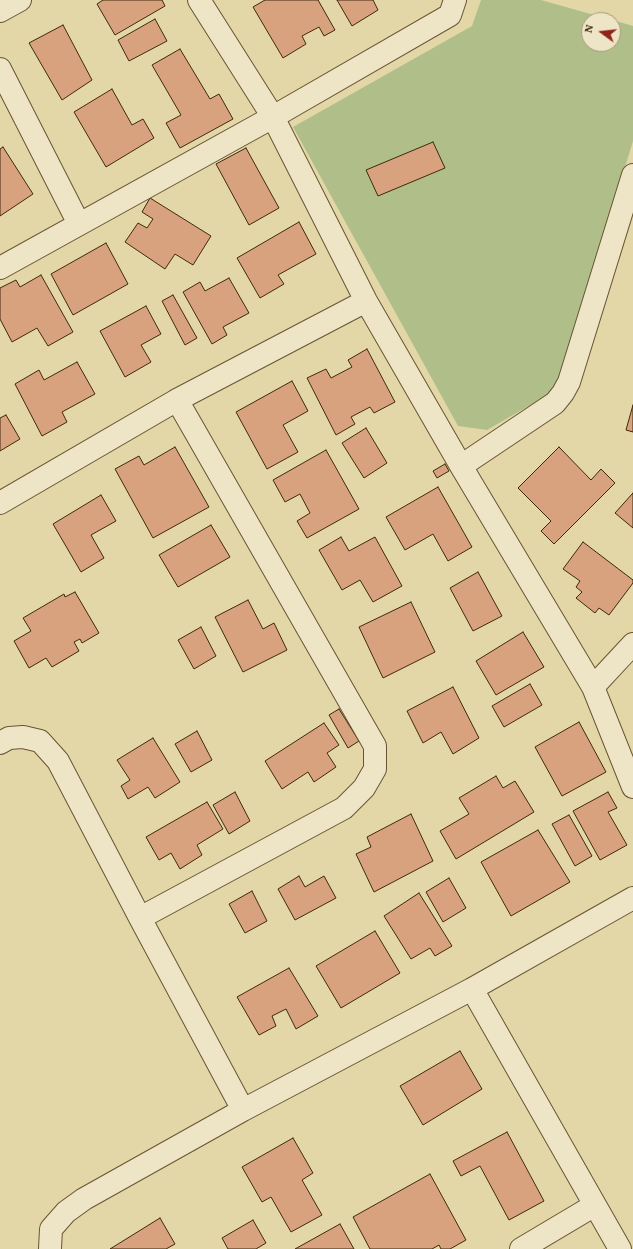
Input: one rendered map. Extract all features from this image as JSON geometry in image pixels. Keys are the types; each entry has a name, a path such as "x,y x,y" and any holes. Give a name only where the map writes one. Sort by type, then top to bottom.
{"street":[{"path":"0,11 20,0"},
{"path":"199,0 273,117 366,301 461,466 593,687 633,787"},
{"path":"0,268 273,117 450,15 455,0"},
{"path":"0,69 79,224"},
{"path":"461,466 555,403 564,393 569,382 633,175"},
{"path":"0,503 177,400 366,301"},
{"path":"140,918 344,808 364,788 375,769 375,746 177,400"},
{"path":"593,687 633,644"},
{"path":"0,743 9,738 23,737 40,741 58,760 140,918 243,1110"},
{"path":"50,1249 51,1228 66,1212 84,1199 243,1110 472,989 633,898"},
{"path":"472,989 620,1249"},
{"path":"521,1249 595,1204"}],"green space":[{"path":"481,0 541,0 584,12 581,12 581,52 621,52 621,22 633,26 633,141 562,374 557,387 546,396 487,430 458,426 293,127 472,26"}],"building":[{"path":"103,0 162,0 165,6 115,35 97,4"},
{"path":"265,0 318,0 335,30 324,36 319,27 302,36 306,44 283,58 253,7"},
{"path":"337,0 373,0 378,10 352,26"},
{"path":"155,19 167,41 129,61 118,40"},
{"path":"63,25 92,80 62,100 29,43"},
{"path":"180,49 210,99 219,94 233,119 180,148 166,123 181,115 152,65"},
{"path":"112,89 132,125 143,119 154,138 106,167 74,112"},
{"path":"433,142 445,168 378,196 366,170"},
{"path":"3,147 33,194 0,216 0,149"},
{"path":"246,148 279,208 249,225 216,164"},
{"path":"150,198 211,236 193,265 175,254 165,269 125,242 138,223 147,228 153,219 142,212"},
{"path":"299,222 316,254 278,275 284,284 260,298 237,258"},
{"path":"106,243 128,284 73,315 51,274"},
{"path":"41,275 73,332 48,346 37,328 12,342 0,319 0,288 16,280 20,287"},
{"path":"229,278 249,313 223,327 227,335 212,344 183,292 200,282 205,291"},
{"path":"173,295 197,338 185,345 162,301"},
{"path":"146,306 161,334 141,345 151,362 125,377 100,331"},
{"path":"367,349 395,402 374,413 370,407 351,417 355,424 336,435 307,378 326,369 331,378 352,367 348,360"},
{"path":"77,362 95,394 62,412 67,422 42,436 15,384 39,370 44,380"},
{"path":"292,381 308,411 283,425 298,452 267,469 236,412"},
{"path":"633,405 633,432 626,430"},
{"path":"6,415 20,439 0,451 0,418"},
{"path":"366,428 387,463 364,478 342,443"},
{"path":"175,447 209,507 153,538 115,469 139,456 144,465"},
{"path":"559,447 591,480 601,469 615,483 554,544 541,531 551,521 518,488"},
{"path":"326,450 359,509 307,538 297,521 310,513 300,494 285,502 273,480"},
{"path":"445,464 449,471 437,478 433,471"},
{"path":"438,487 472,547 448,561 433,534 405,550 386,517"},
{"path":"633,493 633,528 615,513"},
{"path":"101,495 116,521 91,535 104,558 81,572 53,524"},
{"path":"211,525 230,557 178,587 159,555"},
{"path":"341,537 349,551 375,537 402,586 373,602 360,580 342,590 319,550"},
{"path":"583,542 633,580 633,583 609,615 599,608 595,613 576,598 582,592 576,587 580,581 563,569"},
{"path":"478,572 502,616 473,631 450,588"},
{"path":"75,592 99,633 82,643 80,639 74,642 79,651 52,667 46,658 29,668 14,641 31,631 23,618 64,594 65,597"},
{"path":"248,600 263,629 274,623 287,650 243,672 215,617"},
{"path":"411,602 435,652 383,678 359,627"},
{"path":"201,627 216,656 194,669 178,640"},
{"path":"523,632 544,667 496,695 476,661"},
{"path":"530,684 542,705 504,727 492,706"},
{"path":"453,687 479,738 453,754 441,732 423,743 407,711"},
{"path":"339,709 359,741 348,748 329,715"},
{"path":"579,722 606,772 562,796 535,747"},
{"path":"324,723 339,745 327,753 336,767 314,782 308,772 282,789 265,761"},
{"path":"197,731 212,760 191,772 175,744"},
{"path":"153,738 180,782 155,798 148,787 128,799 121,786 130,780 117,760"},
{"path":"496,776 503,788 515,781 534,812 456,859 440,831 469,814 459,798"},
{"path":"235,792 250,821 229,834 213,805"},
{"path":"608,792 617,808 608,812 627,845 600,860 573,811"},
{"path":"207,802 223,829 197,845 202,855 180,869 171,853 159,860 146,837"},
{"path":"411,814 433,861 374,892 356,854 371,847 367,837"},
{"path":"569,815 592,856 575,866 552,824"},
{"path":"538,830 570,882 511,916 481,862"},
{"path":"299,876 305,887 324,876 336,898 295,920 278,889"},
{"path":"449,878 466,908 443,922 426,892"},
{"path":"252,891 267,921 245,933 229,904"},
{"path":"419,893 452,946 435,956 430,948 411,959 384,916"},
{"path":"375,931 400,973 341,1008 316,966"},
{"path":"289,968 318,1016 296,1029 286,1009 272,1016 276,1026 259,1035 237,997"},
{"path":"460,1051 482,1089 423,1125 400,1086"},
{"path":"507,1132 544,1201 509,1220 480,1166 461,1176 453,1161"},
{"path":"293,1138 313,1173 302,1180 322,1215 291,1232 271,1197 262,1202 242,1167"},
{"path":"430,1174 466,1240 450,1249 441,1249 439,1245 432,1249 370,1249 353,1217"},
{"path":"160,1218 175,1244 166,1249 110,1249"},
{"path":"253,1220 266,1243 256,1249 228,1249 222,1238"},
{"path":"340,1224 354,1249 295,1249"}]}
